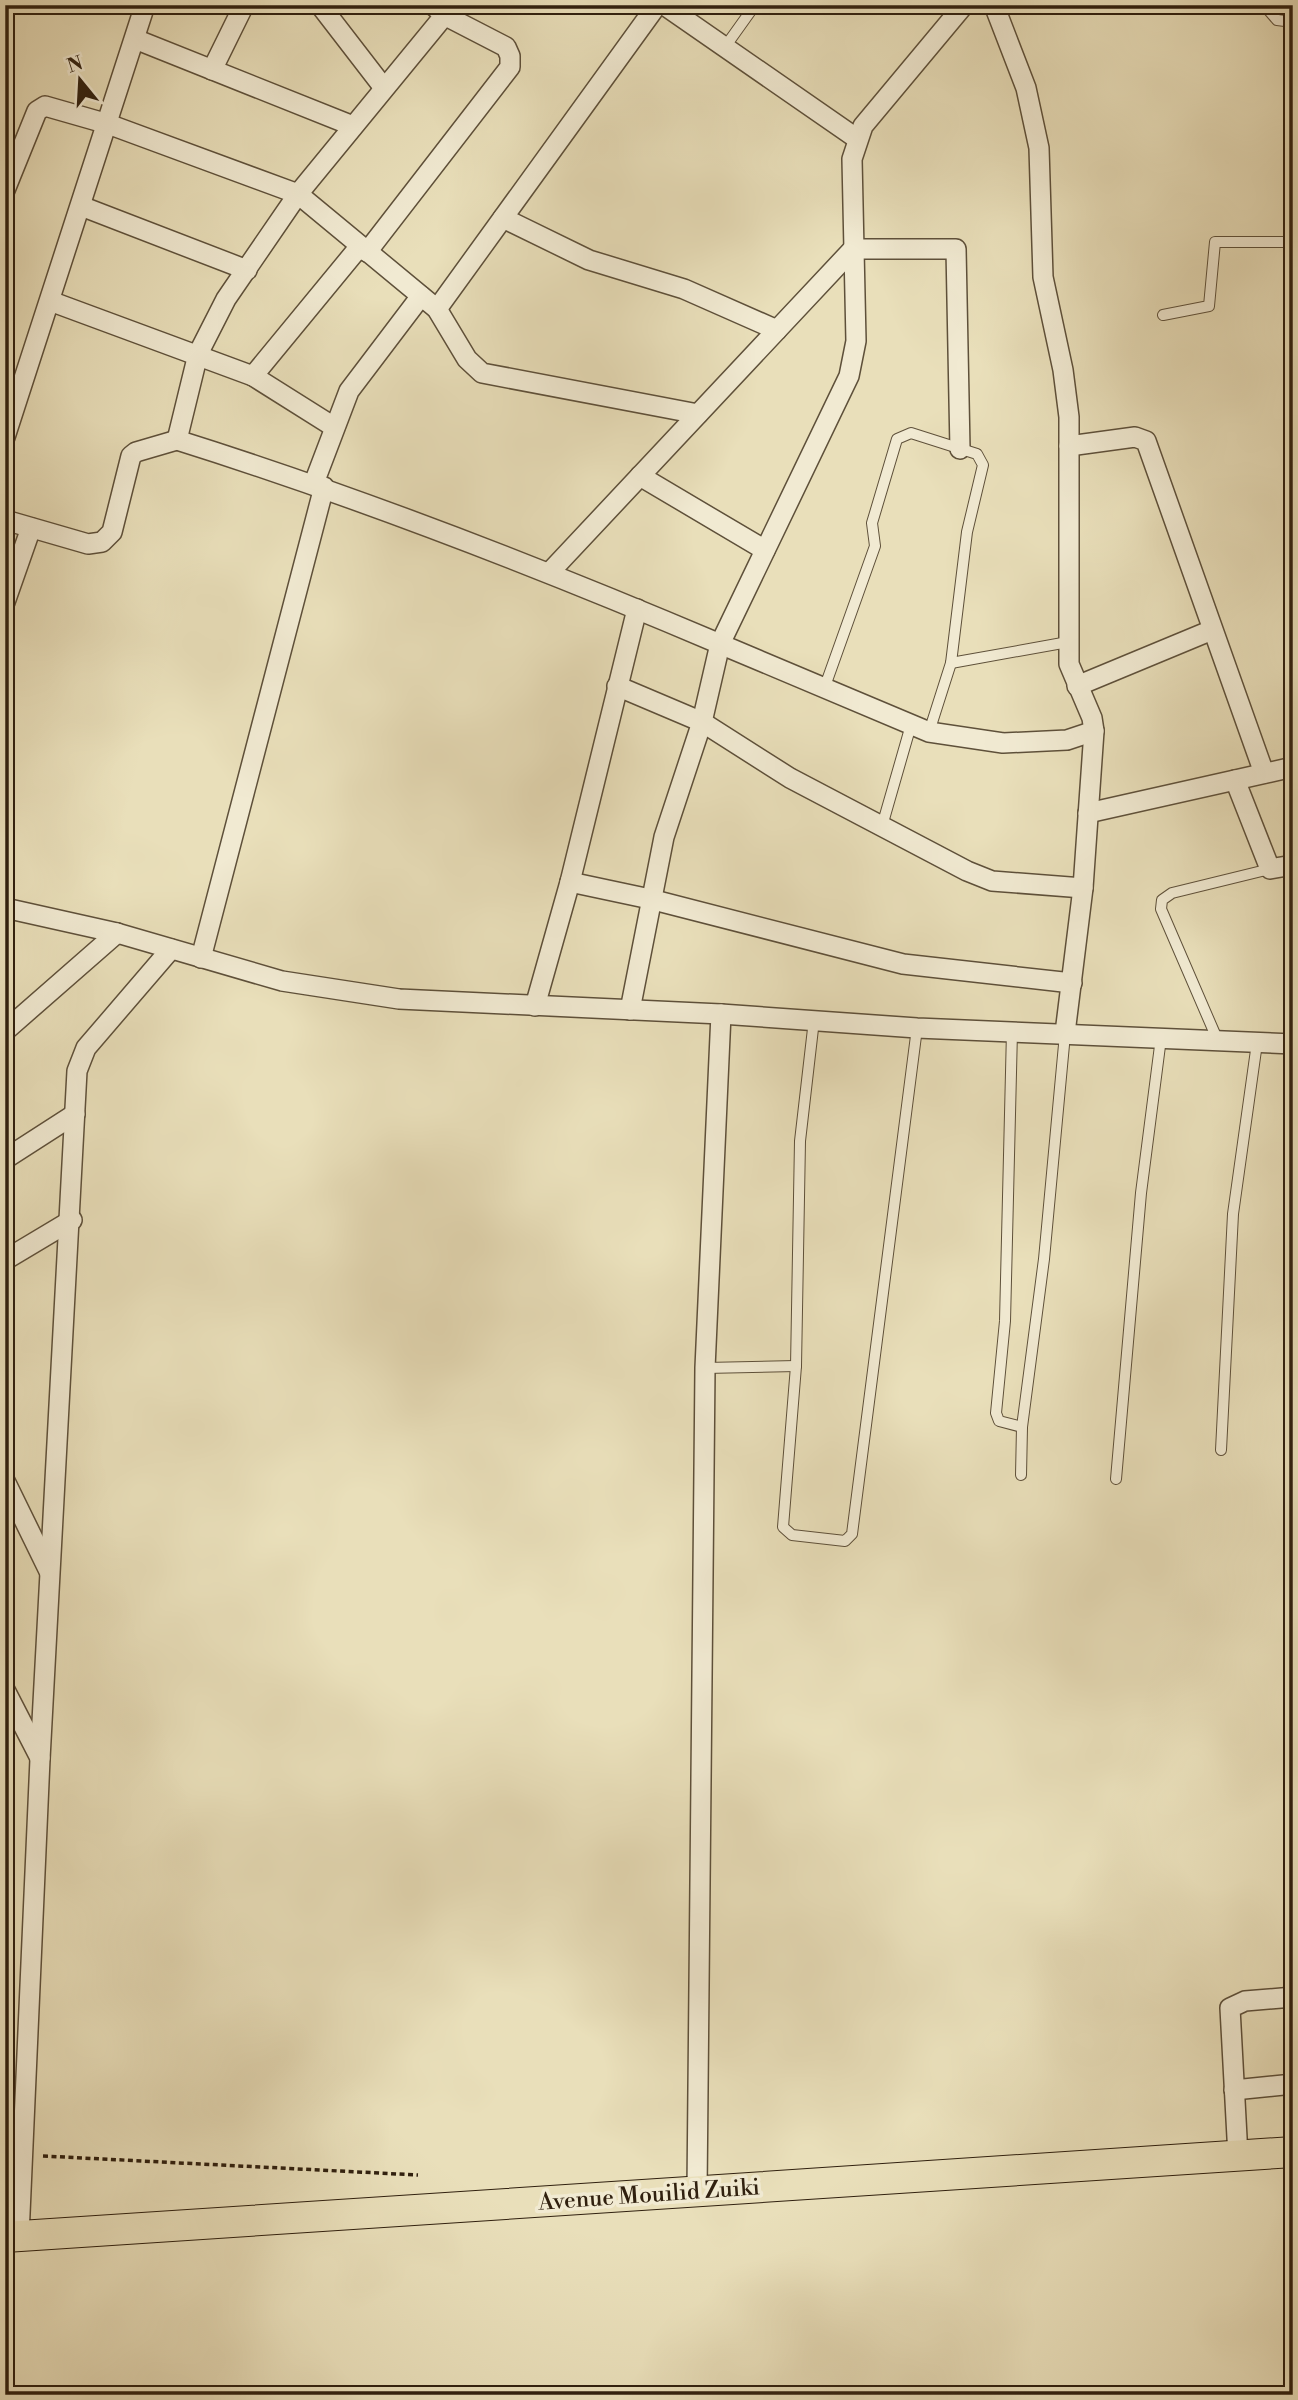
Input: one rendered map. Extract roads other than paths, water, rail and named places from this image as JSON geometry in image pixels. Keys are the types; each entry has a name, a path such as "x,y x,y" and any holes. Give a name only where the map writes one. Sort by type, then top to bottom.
{"main road":[{"name":"Avenue Mouilid Zuiki","path":"12,2236 1293,2152"}],"street":[{"path":"5,438 145,5"},
{"path":"212,70 244,5"},
{"path":"320,5 384,88"},
{"path":"437,309 657,5"},
{"path":"664,5 856,138"},
{"path":"630,1010 664,837 702,722 720,645 849,376 856,341 852,159 856,138 964,5"},
{"path":"994,5 1034,119 1039,148 1043,277 1063,370 1069,446 1069,664 1092,718 1094,731 1083,888 1065,1033"},
{"path":"177,440 198,354 226,299 299,194 443,9 506,47 510,56 510,67 363,249 253,376"},
{"path":"135,39 354,126"},
{"path":"5,190 37,111 45,106 108,124 299,194 437,309 467,359 482,373 698,414"},
{"path":"81,206 247,270"},
{"path":"503,218 589,260 684,289 777,330"},
{"path":"550,572 853,249 956,249 960,449"},
{"path":"201,958 334,427 349,391 421,296"},
{"path":"50,301 253,376 334,427"},
{"path":"1069,446 1135,437 1146,440 1264,773"},
{"path":"5,520 88,544 102,542 113,532 131,456 136,452 177,440 319,485 550,572 920,728 1003,743 1067,740 1094,731"},
{"path":"640,476 765,550"},
{"path":"5,602 31,528"},
{"path":"535,1006 570,882 637,609"},
{"path":"1077,686 1212,630"},
{"path":"617,686 702,722 790,778 967,872 992,881 1083,888"},
{"path":"1088,813 1293,767"},
{"path":"1235,780 1270,869 1293,864"},
{"path":"570,882 650,899 903,964 1072,983"},
{"path":"5,908 117,933 282,981 399,999 721,1014 917,1028 1293,1044"},
{"path":"5,1031 117,933"},
{"path":"12,2236 22,2155 40,1759 72,1220 77,1071 86,1048 171,949"},
{"path":"696,2192 705,1368 721,1014"},
{"path":"5,1158 75,1114"},
{"path":"5,1260 72,1220"},
{"path":"5,1480 50,1573"},
{"path":"5,1690 40,1759"},
{"path":"1238,2156 1230,2008 1245,2001 1293,1997"},
{"path":"1234,2090 1293,2084"}],"lane":[{"path":"725,47 755,5"},
{"path":"1264,5 1265,10 1277,20 1293,22"},
{"path":"1163,315 1209,306 1215,242 1293,242"},
{"path":"824,688 876,546 873,523 897,439 911,433 977,454 983,465 967,532 951,663 920,728 882,827"},
{"path":"951,663 1068,642"},
{"path":"1218,1041 1161,909 1162,900 1171,893 1270,869"},
{"path":"814,1020 800,1141 796,1367 783,1527 786,1533 792,1535 845,1541 852,1534 917,1028"},
{"path":"1012,1031 1005,1321 996,1413 999,1422 1022,1426"},
{"path":"1021,1475 1022,1426 1044,1259 1065,1033"},
{"path":"1116,1479 1141,1193 1161,1037"},
{"path":"1221,1450 1233,1214 1257,1043"},
{"path":"705,1368 796,1367"}]}
